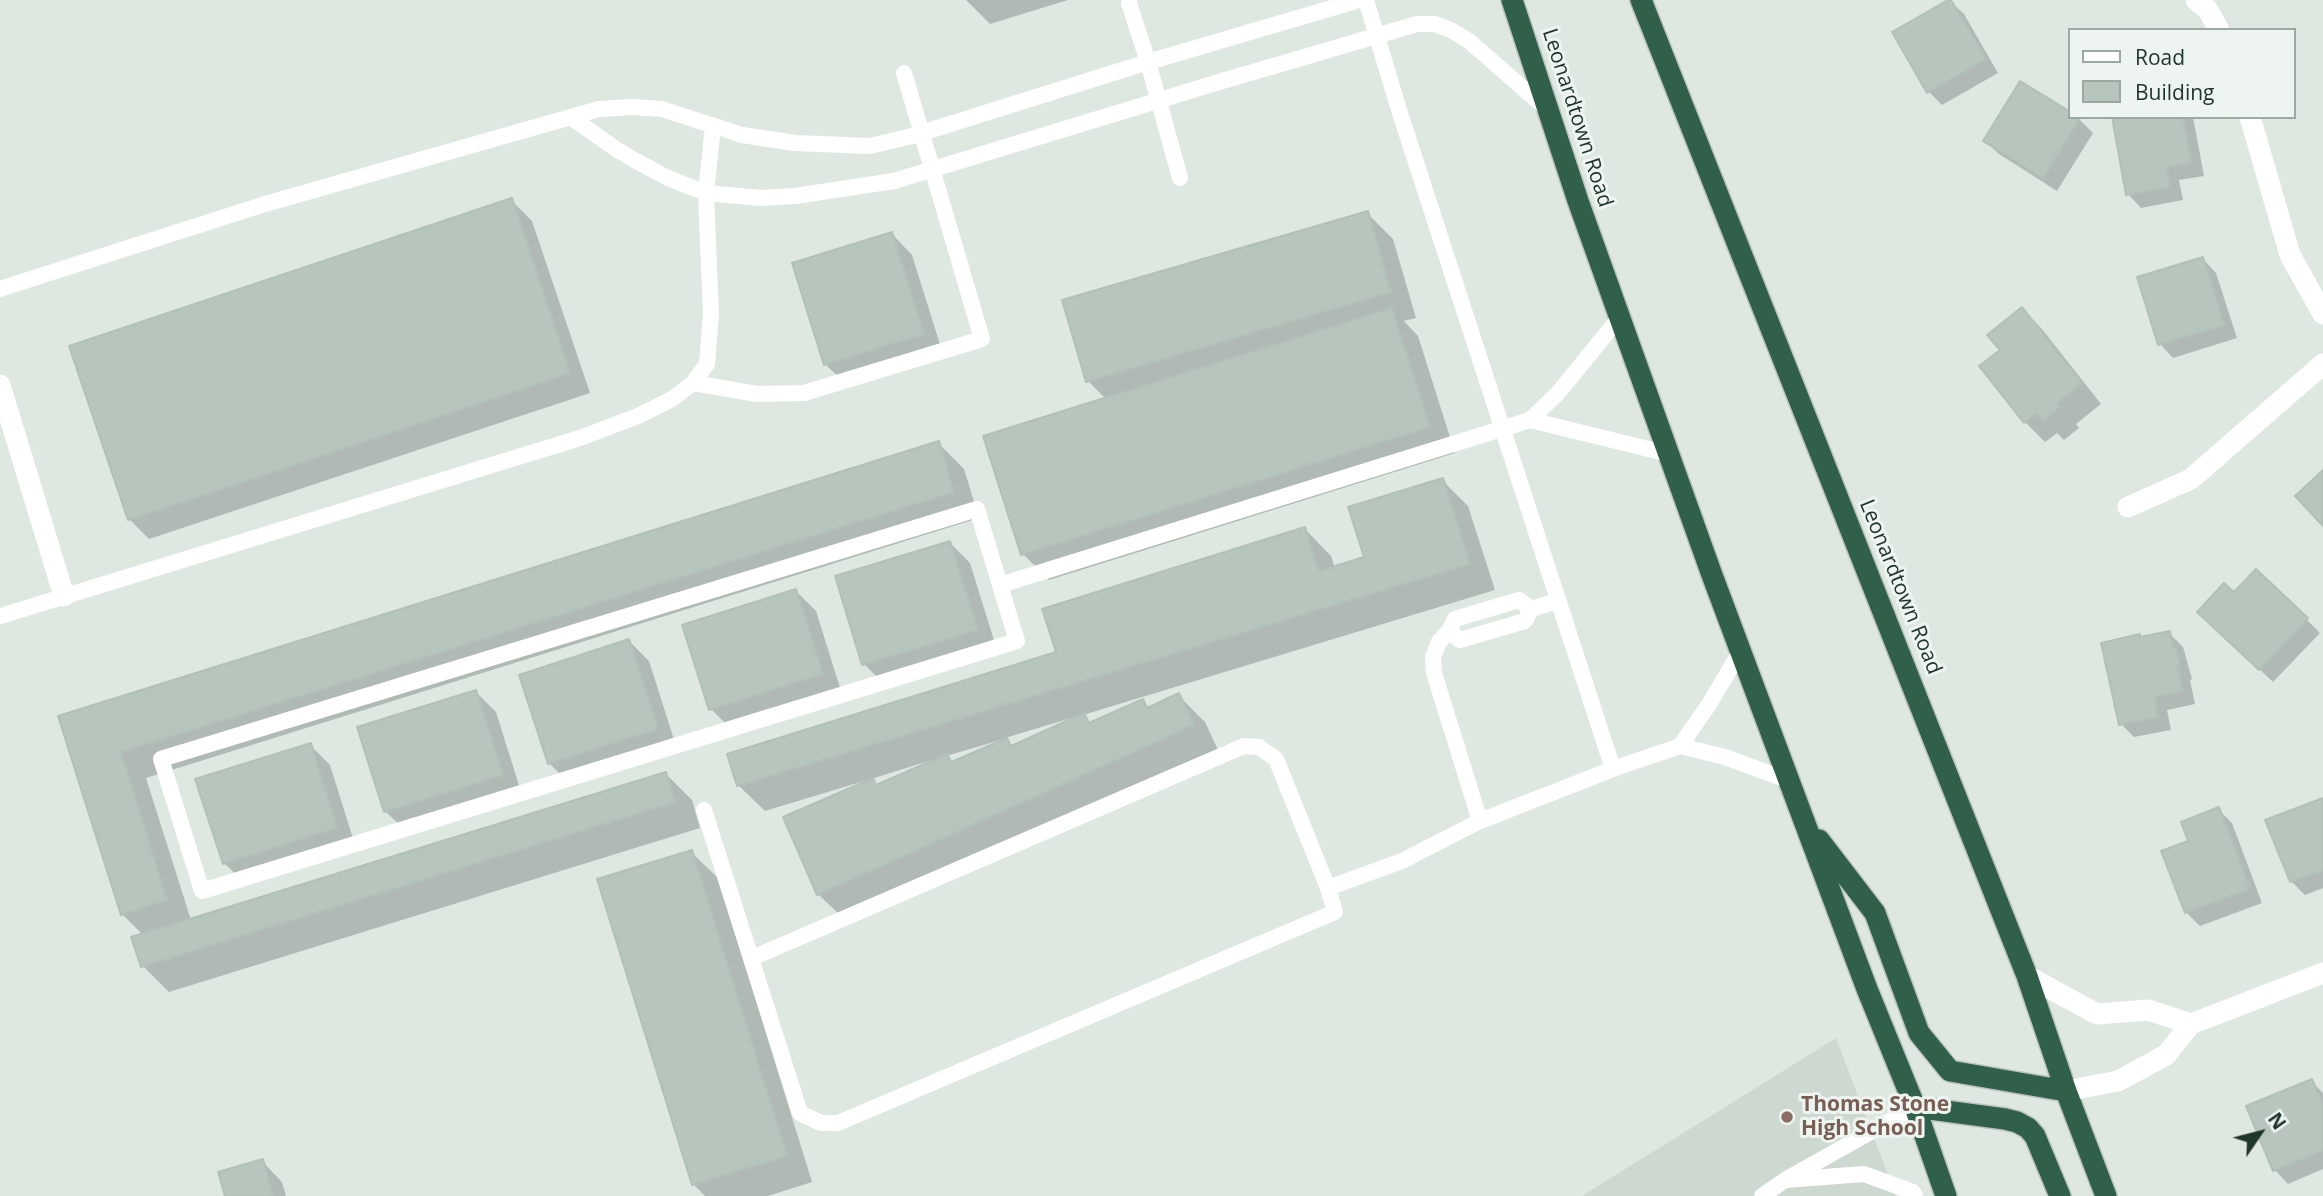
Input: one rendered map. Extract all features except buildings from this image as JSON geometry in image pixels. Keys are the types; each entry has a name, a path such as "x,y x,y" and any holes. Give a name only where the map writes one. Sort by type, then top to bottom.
{"highway":[{"name":"Leonardtown Road","path":"1512,0 1669,454 1946,1196"},
{"name":"Leonardtown Road","path":"1641,0 2026,976 2106,1196"},
{"path":"1805,821 1875,913 1919,1033 1950,1072 2066,1091"},
{"path":"1915,1107 2005,1119 2028,1128 2035,1136 2060,1196"}],"street":[{"path":"2196,0 2208,10 2218,28"},
{"path":"2251,119 2290,255 2323,314"},
{"path":"2128,507 2191,480 2323,365"},
{"path":"0,385 64,596"},
{"path":"2066,1091 2118,1081 2166,1055 2191,1024 2323,973"},
{"path":"2026,976 2097,1014 2148,1010 2191,1024"}],"lane":[{"path":"0,289 265,204 599,109 662,109 741,135 795,143 870,146 922,133 1148,62 1359,0"},
{"path":"1366,0 1403,124 1612,769"},
{"path":"1129,4 1180,178"},
{"path":"572,117 636,161 668,178 706,193 761,198 795,196 894,181 1417,24 1435,24 1451,30 1487,55 1548,110"},
{"path":"693,383 757,394 804,393 982,339 904,73"},
{"path":"0,616 580,438 638,416 672,399 693,383 707,363 711,314 706,193 713,126"},
{"path":"1000,585 1530,420 1558,393 1620,317"},
{"path":"1530,420 1669,454"},
{"path":"977,509 1000,585 1017,641 202,891 161,759 977,509"},
{"path":"1480,821 1434,673 1433,657 1439,642 1455,619 1519,600 1531,609 1557,601"},
{"path":"1680,746 1710,704 1741,650"},
{"path":"704,810 800,1113 821,1122 838,1123 1335,912 1328,888 1276,760 1259,747 1244,746 752,958"},
{"path":"1328,888 1402,861 1480,821 1612,769 1680,746 1725,757 1790,781"},
{"path":"1762,1196 1785,1180 1915,1107"},
{"path":"1785,1180 1864,1174 1913,1192 1914,1196"}],"shaded area":[{"name":"Thomas Stone High School","path":"1836,1038 1896,1196 1582,1196"}],"place":[{"name":"Thomas Stone High School","path":"1787,1117"}]}
